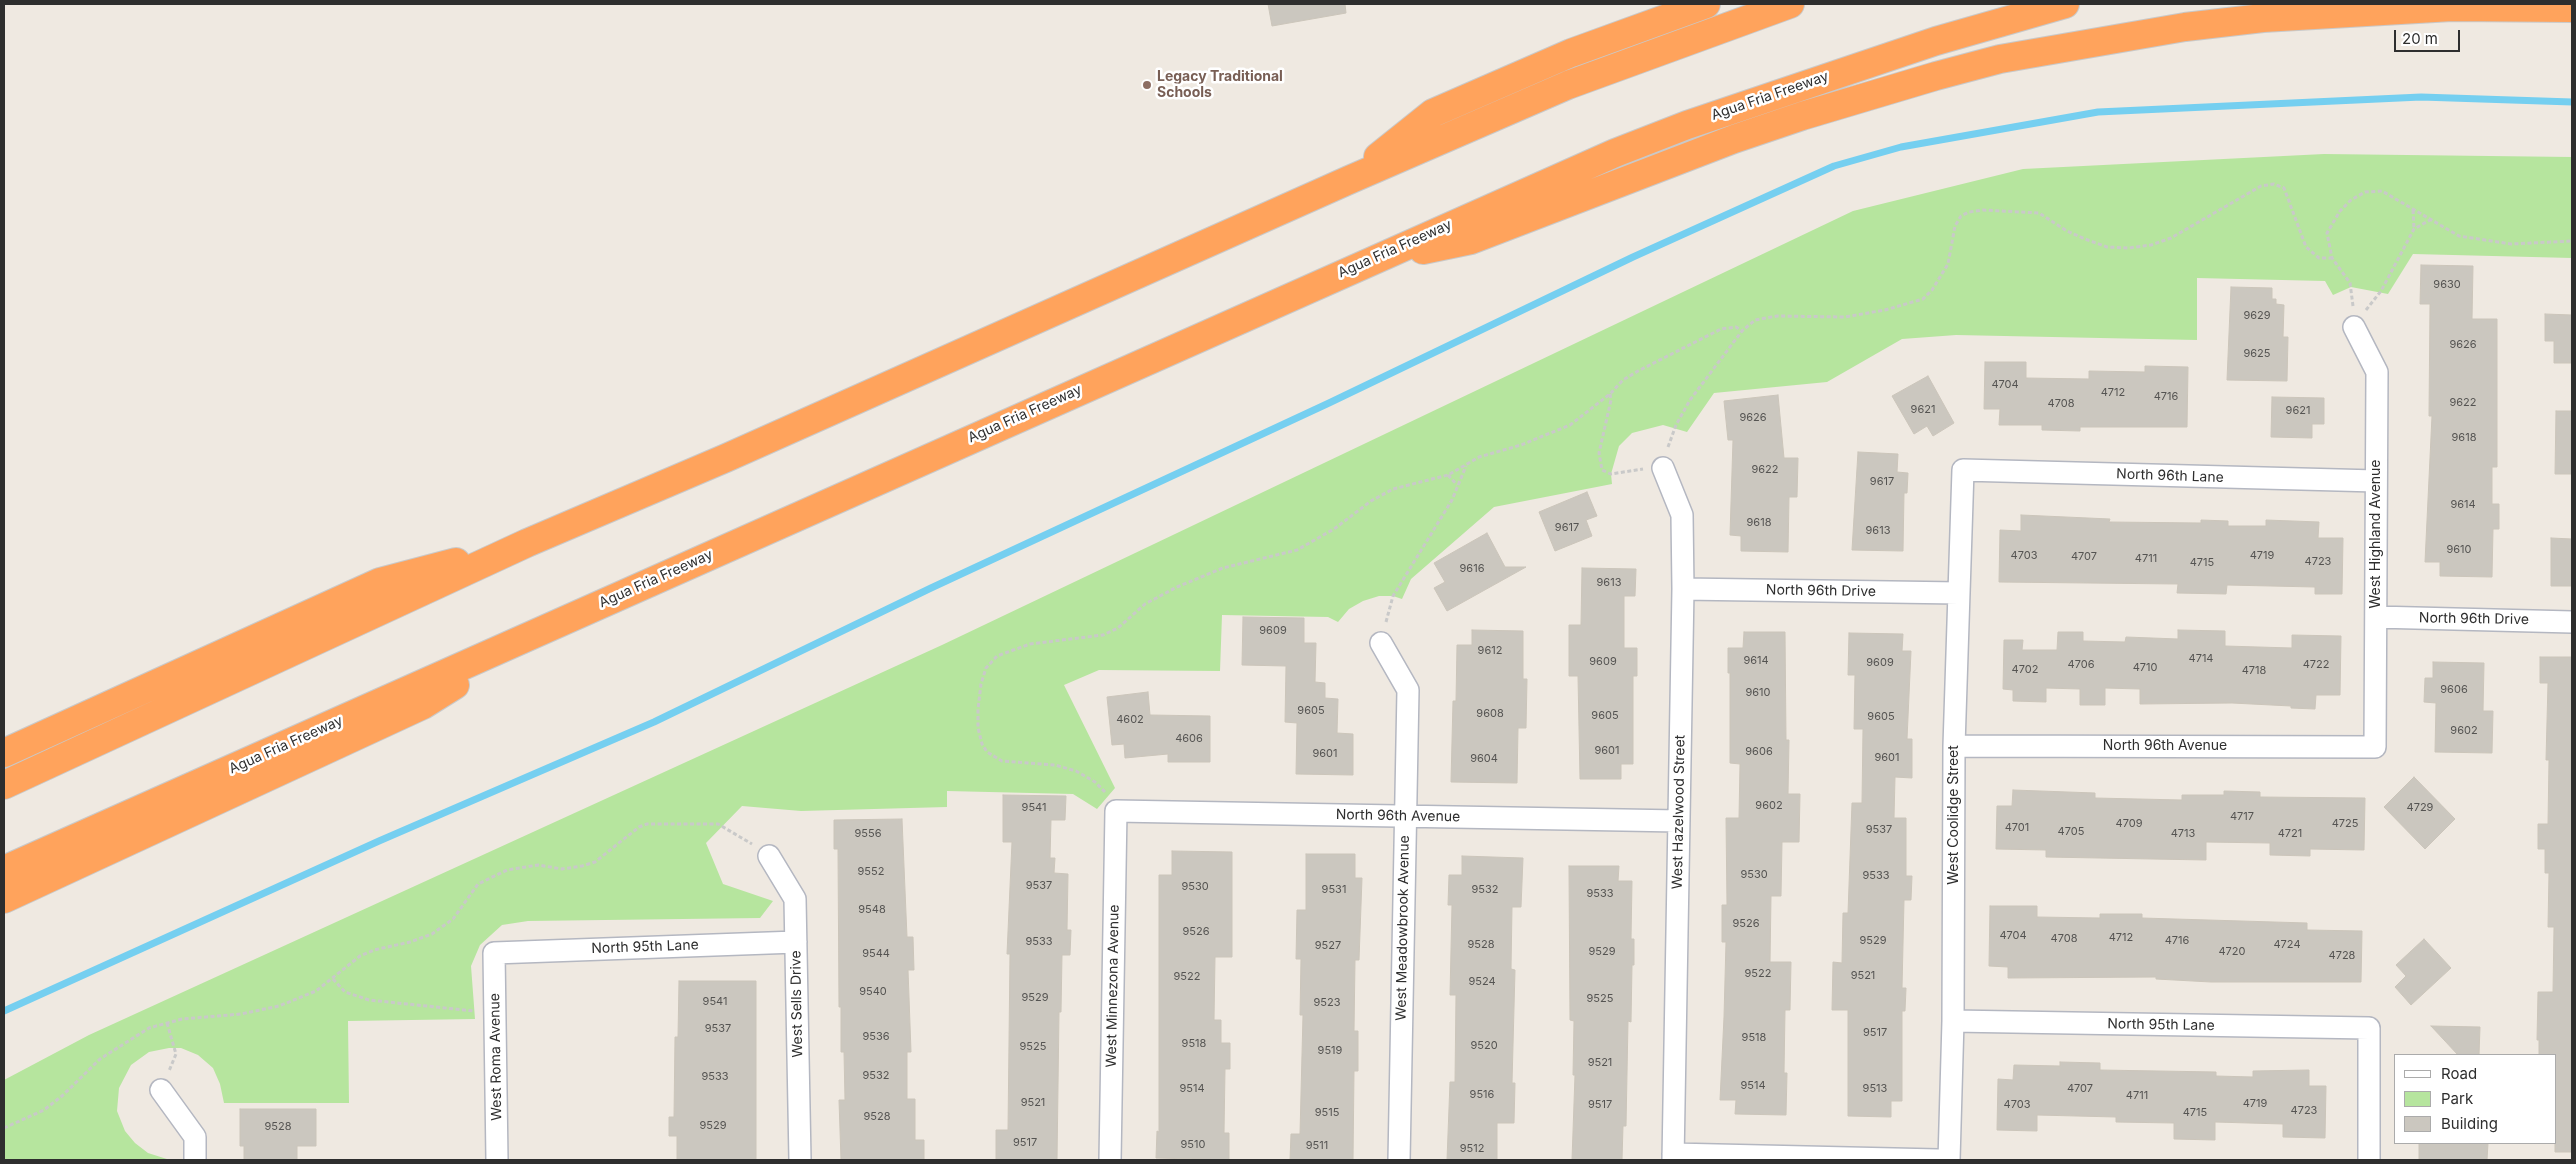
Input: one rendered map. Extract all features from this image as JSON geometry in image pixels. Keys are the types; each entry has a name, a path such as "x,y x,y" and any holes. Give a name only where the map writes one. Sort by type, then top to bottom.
{"highway":[{"path":"1349,180 1433,113 1570,53 1706,4"},
{"path":"4,785 527,543 726,458 1119,280 1568,85 1790,4"},
{"name":"Agua Fria Freeway","path":"4,870 1363,263 1615,153 1687,125 1936,41 2065,4"},
{"path":"1363,263 1471,240 1734,138 1871,94 2000,59 2185,27 2264,18 2452,7 2572,8"},
{"path":"4,753 380,582 527,543"},
{"path":"4,899 423,705 548,628"}],"street":[{"name":"West Highland Avenue","path":"2354,326 2377,372 2375,747"},
{"name":"West Hazelwood Street","path":"1662,468 1682,515 1683,589 1673,1157"},
{"name":"North 96th Lane","path":"1963,470 2376,482"},
{"name":"West Coolidge Street","path":"1949,1160 1953,1021 1954,746 1963,470"},
{"name":"North 96th Drive","path":"1683,589 1959,593"},
{"name":"North 96th Drive","path":"2376,617 2572,622"},
{"name":"West Meadowbrook Avenue","path":"1381,643 1408,690 1399,1160"},
{"name":"North 96th Avenue","path":"1954,746 2375,747"},
{"name":"North 96th Avenue","path":"1116,811 1679,821"},
{"name":"West Minnezona Avenue","path":"1110,1160 1116,811"},
{"name":"West Sells Drive","path":"769,856 795,899 800,1160"},
{"name":"North 95th Lane","path":"494,953 796,942"},
{"name":"West Roma Avenue","path":"494,953 497,1160"},
{"name":"North 95th Lane","path":"1953,1021 2369,1028 2369,1160"},
{"path":"161,1090 195,1137 196,1160"},
{"path":"1673,1157 1938,1160"}],"path":[{"path":"1610,394 1611,400 1599,453 1602,470 1611,474 1662,468 1664,456 1676,425 1690,400 1742,331 1755,320 1766,316 1845,317 1923,299 1932,290 1948,264 1955,226 1961,216 1969,212 1983,210 2039,213 2067,231 2085,239 2107,246 2129,248 2151,245 2172,238 2261,186 2274,184 2284,188 2306,247 2319,258 2332,258"},
{"path":"2354,326 2350,283 2332,258 2327,233 2340,211 2351,200 2365,192 2382,191 2459,236 2493,242 2572,240"},
{"path":"2354,326 2381,291 2414,229 2413,210"},
{"path":"2414,229 2430,220"},
{"path":"1116,811 1108,795 1095,782 1076,771 1055,765 1002,761 987,752 982,744 978,728 978,709 981,684 986,668 997,656 1030,644 1103,635 1118,628 1145,604 1177,587 1223,568 1297,550 1334,529 1371,501 1393,490 1448,475 1479,458 1570,425 1610,394 1623,380 1688,345 1721,330 1736,327 1742,331"},
{"path":"1381,643 1393,596 1452,500 1466,466"},
{"path":"1448,475 1457,485"},
{"path":"4,1128 44,1110 62,1096 100,1059 149,1028 182,1019 262,1011 298,1000 333,979 360,956 374,950 410,942 446,925 453,919 478,884 492,876 524,866 538,865 562,869 595,862 639,827 646,824 718,824 769,856"},
{"path":"333,979 345,992 369,1000 433,1008 495,1011"},
{"path":"161,1090 176,1054 167,1023"}],"green space":[{"path":"2324,154 2572,157 2572,258 2413,254 2388,294 2351,287 2333,295 2325,281 2197,278 2197,340 1956,335 1902,339 1827,382 1714,393 1687,432 1663,425 1632,433 1619,446 1611,474 1612,484 1494,507 1411,579 1402,599 1393,596 1379,596 1363,601 1349,609 1338,622 1328,617 1222,615 1220,671 1099,670 1064,685 1115,788 1097,809 1073,794 947,791 947,807 801,811 742,806 706,843 723,884 773,901 760,918 528,921 502,925 480,945 471,966 475,1019 348,1021 349,1103 224,1103 220,1084 213,1068 198,1055 181,1048 169,1048 149,1052 131,1065 119,1088 117,1111 125,1131 135,1143 148,1153 170,1160 4,1160 4,1080 89,1035 942,645 1853,211 2023,169"}],"building":[{"path":"1268,4 1345,4 1346,13 1272,26"},
{"path":"2421,265 2473,266 2472,319 2497,319 2497,467 2492,467 2492,504 2499,504 2499,529 2493,529 2492,577 2440,576 2440,562 2425,562 2432,416 2429,416 2430,304 2420,304"},
{"path":"2231,287 2272,288 2272,299 2276,299 2276,304 2284,305 2283,337 2288,337 2287,381 2227,380"},
{"path":"2545,314 2572,315 2572,363 2554,363 2554,341 2545,341"},
{"path":"1985,362 2026,362 2026,378 2089,379 2089,371 2145,372 2145,366 2188,367 2187,427 2080,427 2080,431 2042,430 2042,425 1999,425 2000,409 1984,409"},
{"path":"1928,376 1954,423 1933,436 1927,426 1914,434 1892,396"},
{"path":"1778,395 1784,458 1798,458 1797,497 1789,497 1788,552 1741,551 1741,536 1730,535 1733,440 1728,440 1724,401"},
{"path":"2272,397 2324,398 2324,424 2312,424 2312,438 2271,437"},
{"path":"2556,411 2572,411 2572,474 2555,474"},
{"path":"1858,452 1898,454 1897,472 1908,473 1907,493 1904,493 1903,551 1852,550"},
{"path":"1587,492 1597,516 1586,520 1592,536 1555,551 1539,512"},
{"path":"2021,515 2110,519 2109,522 2201,523 2201,520 2228,521 2228,526 2266,526 2266,520 2319,522 2318,538 2343,538 2342,594 2315,594 2315,587 2227,585 2226,594 2177,593 2178,584 1999,582 2000,530 2021,531"},
{"path":"1487,533 1505,567 1526,567 1447,611 1434,588 1445,582 1434,563"},
{"path":"2551,538 2572,539 2572,586 2551,586"},
{"path":"1582,568 1636,569 1635,596 1624,596 1624,648 1637,648 1637,676 1633,676 1633,764 1621,764 1621,779 1580,779 1578,676 1569,676 1569,625 1581,625"},
{"path":"1243,617 1304,618 1304,643 1316,643 1315,682 1325,683 1325,698 1338,699 1337,733 1353,734 1353,775 1296,774 1297,723 1285,722 1286,666 1242,665"},
{"path":"1472,630 1523,631 1523,679 1527,679 1526,728 1518,728 1517,783 1451,782 1453,701 1456,701 1457,645 1472,645"},
{"path":"2178,630 2225,631 2225,646 2292,648 2292,635 2341,636 2340,695 2316,695 2315,709 2232,703 2140,704 2140,689 2105,688 2105,705 2080,705 2080,689 2046,688 2046,702 2013,701 2013,690 2003,689 2004,640 2023,640 2022,650 2057,650 2058,632 2083,632 2083,641 2125,642 2126,637 2178,639"},
{"path":"1744,632 1785,632 1786,740 1789,740 1788,794 1800,794 1799,842 1782,842 1781,896 1771,896 1770,962 1791,962 1790,1010 1785,1010 1784,1073 1787,1073 1786,1115 1735,1114 1736,1100 1720,1100 1726,942 1722,942 1722,905 1727,905 1726,818 1739,818 1740,764 1730,763 1730,673 1728,673 1728,648 1743,648"},
{"path":"1849,633 1903,634 1902,651 1911,651 1907,739 1912,739 1912,778 1895,777 1894,818 1906,818 1906,876 1912,876 1911,900 1904,900 1902,988 1906,988 1905,1011 1902,1011 1902,1101 1891,1101 1891,1117 1848,1116 1848,1010 1832,1010 1833,962 1842,963 1843,913 1848,913 1852,803 1862,803 1863,729 1854,729 1855,675 1848,675"},
{"path":"2540,657 2572,657 2572,1152 2555,1152 2556,1054 2539,1054 2539,1040 2537,1040 2538,992 2553,992 2554,927 2548,927 2549,873 2545,873 2545,849 2538,849 2538,824 2548,824 2549,760 2546,760 2548,683 2540,683"},
{"path":"2433,662 2484,663 2483,711 2493,711 2492,753 2435,752 2436,703 2424,702 2425,678 2433,678"},
{"path":"1148,692 1150,715 1210,716 1210,762 1168,762 1168,754 1125,758 1124,744 1112,745 1107,697"},
{"path":"2414,777 2455,819 2425,849 2384,807"},
{"path":"2013,790 2095,793 2095,798 2182,800 2182,795 2224,795 2224,791 2260,792 2260,797 2365,798 2364,850 2310,849 2310,856 2270,855 2270,843 2206,842 2206,860 2046,857 2046,850 1996,849 1997,806 2012,806"},
{"path":"1003,795 1066,796 1065,820 1051,820 1050,858 1055,858 1054,873 1068,874 1067,930 1071,930 1070,955 1062,955 1061,1012 1059,1012 1057,1160 996,1160 996,1130 1008,1130 1010,954 1007,954 1012,842 1003,842"},
{"path":"902,819 907,937 913,937 914,970 908,970 911,1052 907,1052 907,1099 915,1099 915,1140 924,1140 924,1160 841,1160 839,1100 845,1100 844,1052 841,1052 841,1007 839,1007 838,849 834,849 834,820"},
{"path":"1172,851 1232,852 1232,957 1215,957 1214,1020 1221,1020 1221,1043 1230,1043 1230,1069 1225,1069 1224,1133 1229,1133 1229,1160 1156,1158 1157,1131 1159,1132 1159,875 1172,875"},
{"path":"1306,854 1355,854 1355,878 1362,878 1359,960 1355,960 1354,1031 1358,1031 1358,1071 1354,1071 1353,1160 1290,1160 1291,1134 1300,1134 1303,1015 1300,1015 1301,959 1296,959 1297,910 1306,910"},
{"path":"1462,856 1523,858 1521,907 1512,907 1511,969 1515,970 1512,1083 1515,1083 1514,1123 1497,1123 1497,1160 1447,1160 1450,1082 1455,1082 1456,995 1450,995 1452,905 1448,905 1449,875 1462,875"},
{"path":"1569,866 1619,866 1618,881 1632,881 1631,939 1634,939 1634,965 1632,965 1631,1022 1628,1021 1626,1126 1623,1126 1622,1160 1572,1160 1575,1075 1573,1075 1574,1021 1570,1020"},
{"path":"1990,906 2037,906 2037,917 2100,918 2100,914 2142,914 2142,918 2307,923 2307,930 2362,931 2361,982 2211,982 2156,979 2156,977 2008,978 2008,967 1989,966"},
{"path":"2424,939 2451,968 2411,1005 2395,987 2406,976 2396,965"},
{"path":"679,981 756,981 756,1160 677,1160 677,1136 669,1136 669,1117 674,1117 675,1037 678,1037"},
{"path":"2431,1026 2480,1027 2479,1054 2457,1054"},
{"path":"2060,1062 2100,1063 2100,1070 2216,1072 2216,1076 2253,1077 2253,1071 2309,1070 2309,1086 2326,1086 2325,1138 2283,1137 2283,1124 2215,1122 2215,1140 2174,1139 2174,1123 2116,1122 2116,1117 2037,1115 2037,1131 1997,1130 1998,1079 2013,1080 2014,1065 2060,1066"},
{"path":"240,1109 316,1109 316,1146 297,1146 297,1160 244,1160 244,1146 240,1146"},
{"path":"2419,1144 2488,1144 2487,1160 2419,1160"}],"waterway":[{"path":"4,1011 379,841 654,722 931,588 1329,403 1633,257 1834,166 1901,147 2098,112 2421,97 2572,102"}],"place":[{"name":"Legacy Traditional Schools","path":"1147,85"}]}
